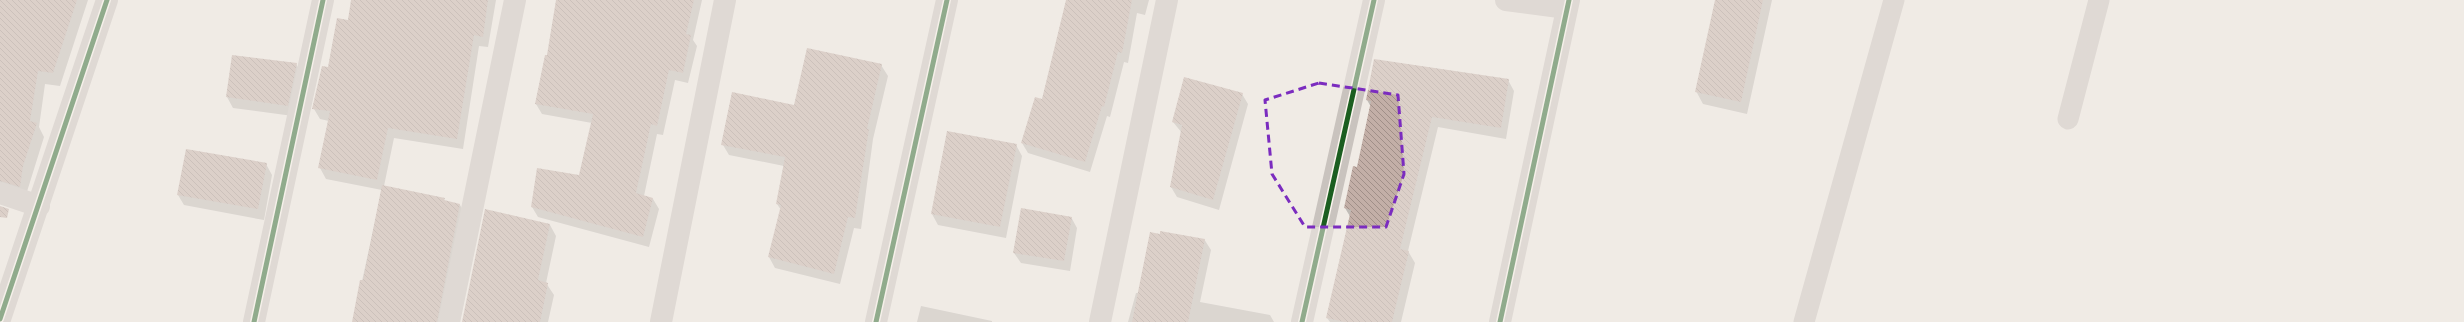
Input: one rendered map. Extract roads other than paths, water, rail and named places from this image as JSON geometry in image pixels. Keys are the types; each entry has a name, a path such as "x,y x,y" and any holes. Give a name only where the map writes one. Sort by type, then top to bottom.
{"street":[{"path":"0,319 108,0"},
{"path":"254,322 323,0"},
{"path":"449,322 516,0"},
{"path":"661,322 725,0"},
{"path":"876,322 947,0"},
{"path":"1100,322 1167,0"},
{"path":"1302,322 1374,0"},
{"path":"1500,322 1568,4 1506,0"},
{"path":"0,193 39,206"}],"lane":[{"path":"1804,322 1894,0"},
{"path":"2068,119 2099,0"}]}
